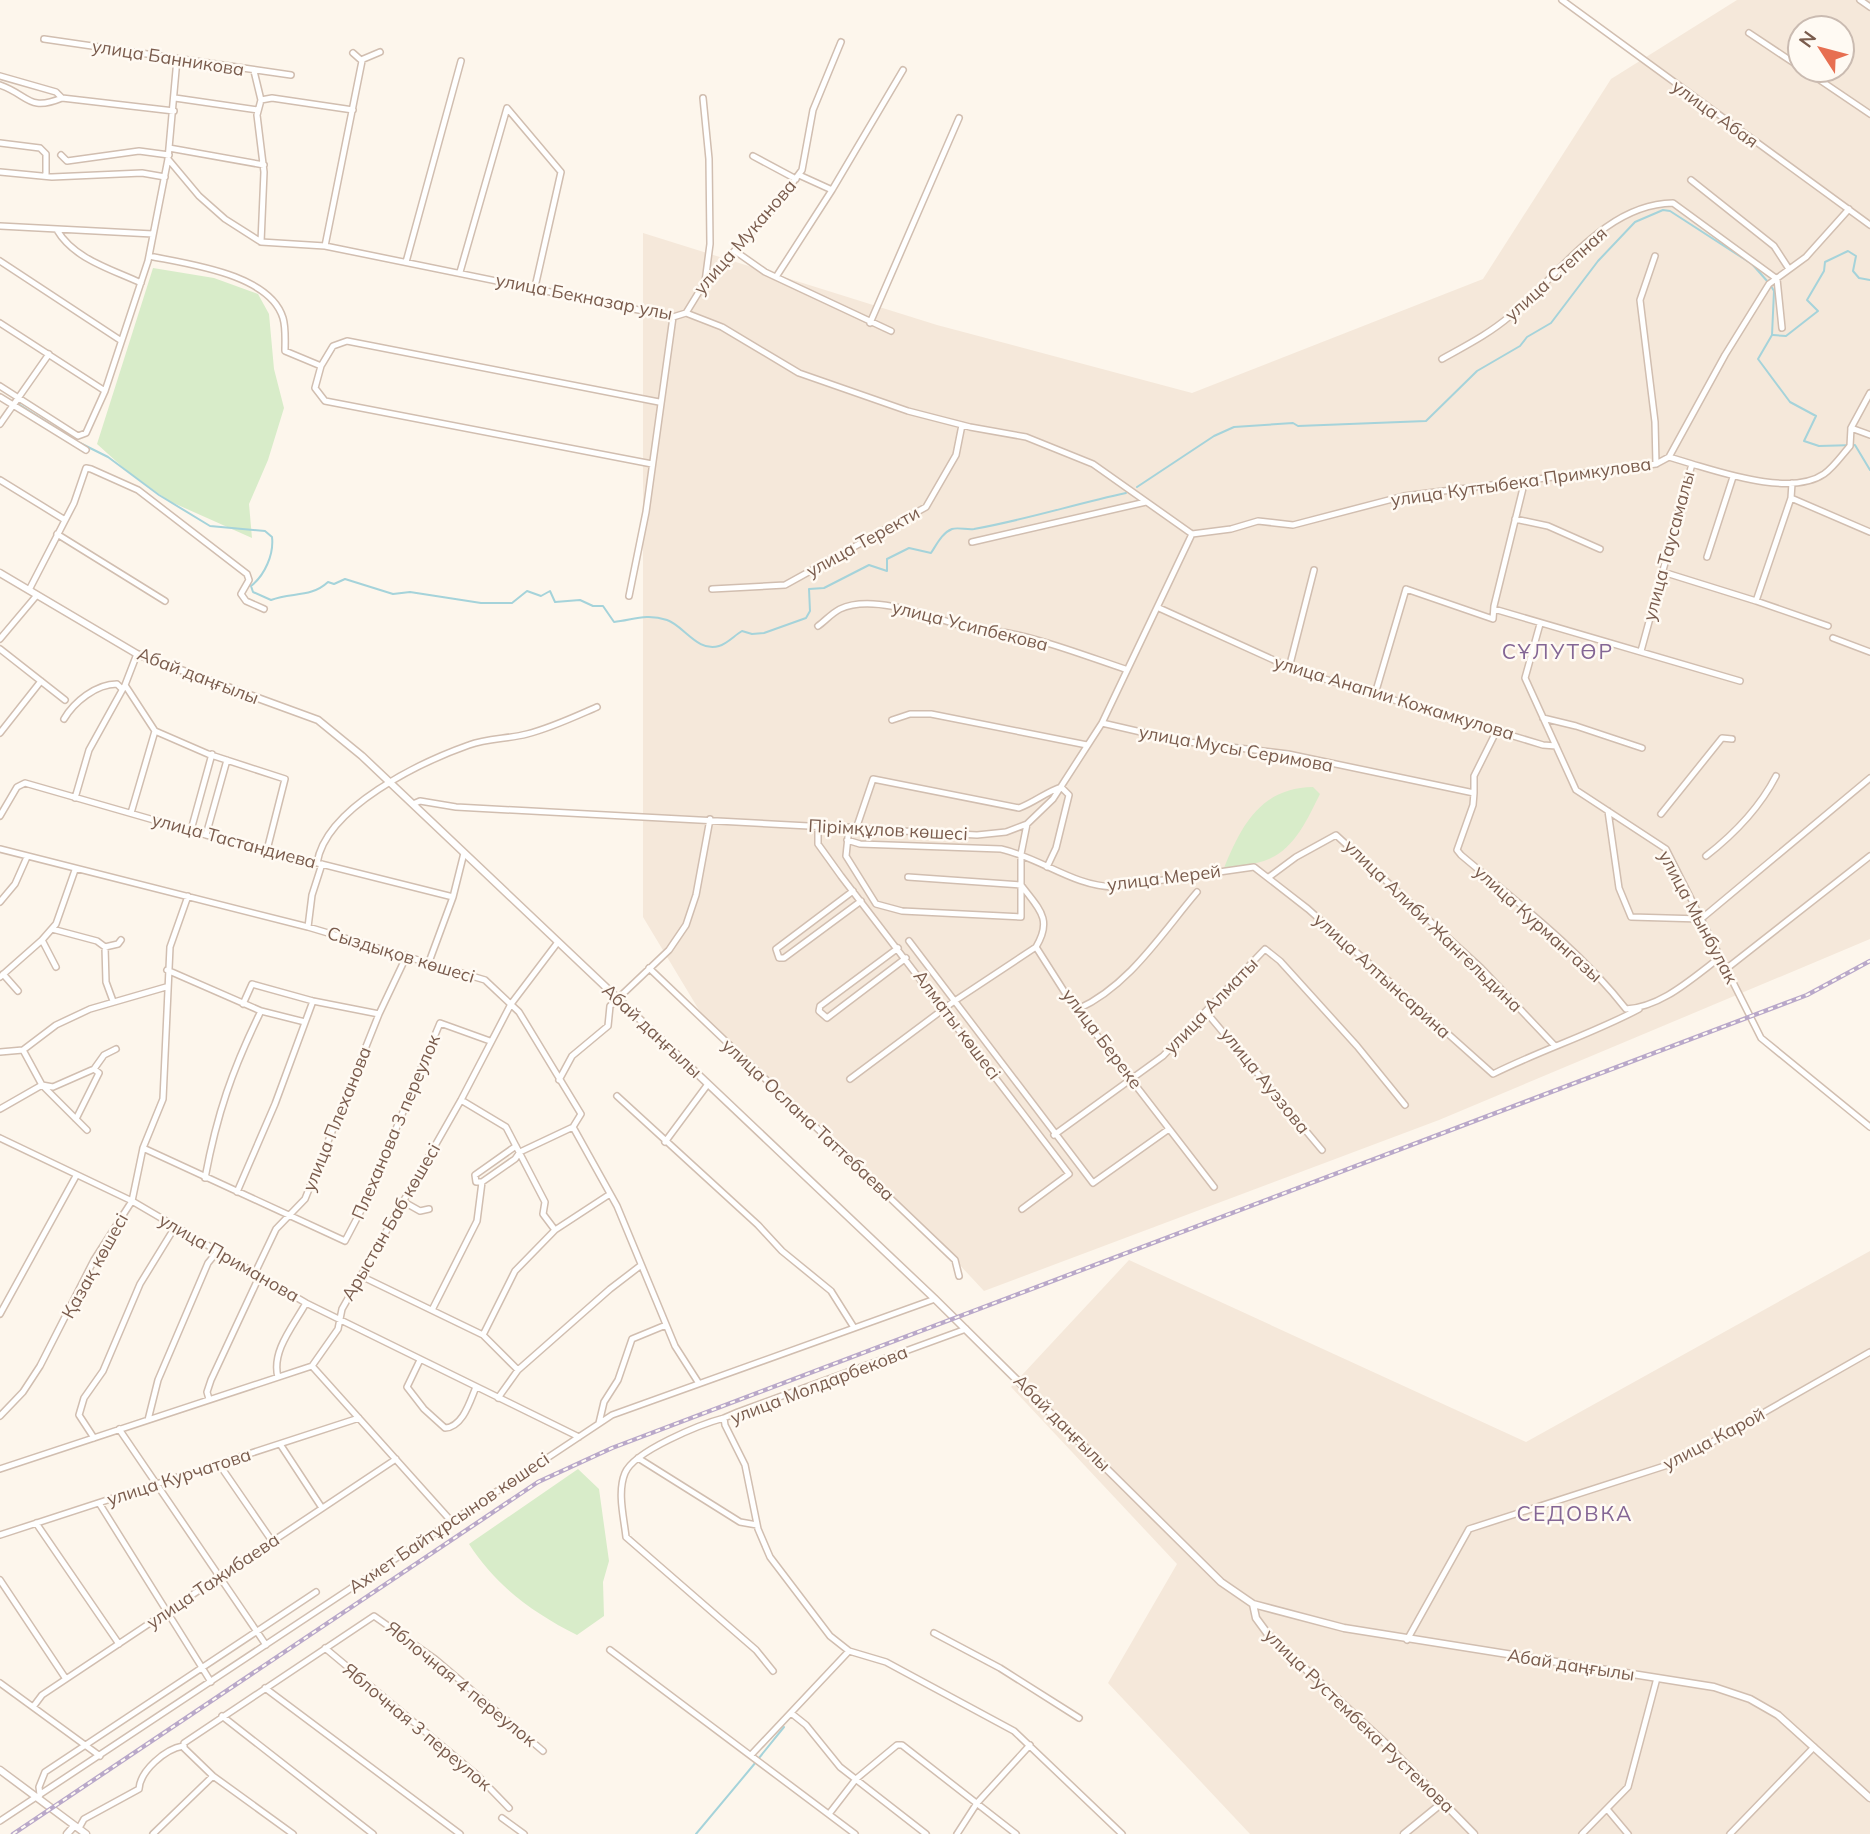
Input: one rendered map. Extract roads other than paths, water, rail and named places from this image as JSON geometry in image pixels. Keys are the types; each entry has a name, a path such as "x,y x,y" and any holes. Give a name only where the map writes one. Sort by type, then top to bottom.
{"street":[{"name":"улица Абая","path":"1562,0 1870,225"},
{"path":"1860,0 1870,6"},
{"path":"1749,33 1786,58"},
{"name":"улица Банникова","path":"44,40 291,75"},
{"name":"улица Муканова","path":"686,313 705,282 771,212 797,177 804,163 813,110 841,42"},
{"path":"361,60 380,52"},
{"path":"353,53 361,60"},
{"path":"0,386 78,436 86,433 105,391 149,256 168,157 177,59"},
{"path":"325,246 361,60"},
{"path":"406,262 461,61"},
{"path":"776,277 832,190 903,70"},
{"path":"254,71 261,100 258,110 264,165 261,242"},
{"path":"0,76 56,92 62,98"},
{"path":"1826,84 1870,114"},
{"path":"0,85 32,104 45,105 62,98 174,111"},
{"path":"175,98 258,110"},
{"path":"261,100 272,98 353,110"},
{"path":"703,98 710,221 705,282"},
{"path":"460,272 504,110 510,111 561,172 535,287"},
{"path":"870,323 959,118"},
{"path":"0,143 43,150 48,162 46,176"},
{"path":"169,148 264,165"},
{"path":"61,155 67,161 139,151 168,157"},
{"path":"753,156 832,190"},
{"name":"улица Бекназар улы","path":"168,157 208,204 247,236 261,242 325,246 673,317 686,313 722,327 799,373 908,411 1026,437 1086,461 1192,534"},
{"path":"0,172 46,176 142,173 165,177"},
{"path":"1691,180 1774,246 1789,269"},
{"name":"улица Степная","path":"1442,359 1512,315 1600,233 1624,216 1654,203 1673,203 1777,279"},
{"name":"улица Куттыбека Примкулова","path":"1192,534 1231,529 1258,521 1293,525 1404,496 1656,464 1669,457 1725,355 1769,285 1806,257 1849,209"},
{"path":"0,226 153,234"},
{"path":"57,230 65,244 82,256 141,283"},
{"path":"735,251 776,277 891,331"},
{"path":"149,256 226,274 256,286 272,298 283,318 285,351 321,366"},
{"name":"улица Таусамалы","path":"1655,256 1640,300 1655,422 1656,464"},
{"path":"0,261 120,340"},
{"path":"1777,279 1782,328"},
{"path":"629,596 652,464 673,317"},
{"path":"0,323 105,391"},
{"path":"652,464 325,401 315,388 321,366 333,346 347,341 659,402"},
{"path":"0,424 48,354"},
{"path":"1692,464 1733,477 1792,483 1823,475 1850,446 1851,428 1870,393"},
{"path":"0,397 86,450"},
{"name":"улица Теректи","path":"712,589 785,585 926,507 956,455 962,425"},
{"path":"1851,428 1870,435"},
{"name":"улица Таусамалы","path":"1641,650 1692,464 1669,457"},
{"path":"29,590 65,520 86,468 99,471 138,490 247,575 249,580 241,594 246,601 264,609"},
{"path":"1707,557 1733,477"},
{"path":"0,480 65,520"},
{"path":"1375,694 1406,589 1492,620 1525,480"},
{"path":"1756,601 1791,498 1792,483"},
{"path":"1791,498 1870,532"},
{"path":"972,542 1146,502"},
{"path":"1515,519 1548,526 1600,549"},
{"path":"57,534 165,601"},
{"path":"849,827 846,856 876,904 902,911 1021,917 1021,854 1027,824 1061,787 1102,723 1125,669 1159,608 1192,534"},
{"path":"1289,667 1314,570"},
{"path":"1663,572 1828,626"},
{"name":"Абай даңғылы","path":"0,573 137,654 318,720 391,782 935,1299 1221,1582 1253,1604 1344,1628 1407,1640 1714,1687 1750,1699 1779,1715 1870,1798"},
{"path":"0,639 37,595"},
{"name":"улица Усипбекова","path":"818,626 840,609 864,603 884,605 978,631 987,630 1024,638 1125,669"},
{"name":"улица Анапии Кожамкулова","path":"1159,608 1289,667 1543,745 1556,746"},
{"path":"1494,609 1740,681"},
{"name":"улица Мынбулак","path":"1540,624 1525,678 1576,790 1666,849 1761,1038 1870,1127"},
{"path":"1833,638 1870,652"},
{"path":"0,649 65,700"},
{"path":"75,798 89,750 123,687 137,654"},
{"path":"0,733 41,681"},
{"path":"64,719 70,709 107,684 117,684 123,687 155,731 227,760 285,779 267,850"},
{"path":"308,927 320,863 319,854 344,817 369,795 470,744 526,735 597,707"},
{"path":"892,720 910,715 931,714 1087,745"},
{"path":"1543,718 1642,748"},
{"name":"улица Мусы Серимова","path":"1102,723 1180,741 1288,754 1453,791 1474,793"},
{"path":"1474,793 1474,776 1497,730"},
{"path":"131,813 155,731"},
{"path":"1661,814 1722,738 1732,738"},
{"path":"191,830 212,754"},
{"path":"206,835 227,760"},
{"path":"1706,856 1724,842 1768,792 1776,776"},
{"path":"1608,811 1619,888 1631,917 1701,919 1870,778"},
{"path":"857,827 873,779 1019,808 1039,801 1050,791 1061,787"},
{"name":"улица Тастандиева","path":"0,816 17,787 25,783 206,835 453,897"},
{"path":"1047,867 1056,848 1069,794 1061,787"},
{"name":"улица Курмангазы","path":"1474,793 1473,805 1457,850 1545,925 1611,990 1626,1009 1639,1009"},
{"name":"Пірімқұлов көшесі","path":"412,804 420,801 456,807 977,835 1006,832 1027,824"},
{"path":"559,1080 572,1056 608,1026 610,1006 669,950 686,925 696,895 710,819"},
{"name":"Алматы көшесі","path":"818,826 818,844 1069,1174 1021,1209"},
{"name":"улица Алиби Жангельдина","path":"1269,877 1296,857 1336,835 1342,838 1349,849 1481,968 1555,1046"},
{"name":"улица Мерей","path":"847,840 860,844 993,849 1021,854 1093,886 1139,884 1254,867 1269,877"},
{"name":"Сыздықов көшесі","path":"0,849 308,927 485,980 510,1004 542,1047 581,1114 573,1127 630,1235 640,1266 675,1346 698,1382"},
{"path":"429,962 453,897 464,853"},
{"path":"1726,969 1870,856"},
{"path":"0,902 15,884 27,857"},
{"path":"18,991 2,976 52,929 75,870"},
{"path":"908,877 1021,885"},
{"name":"улица Алтынсарина","path":"1269,877 1493,1074 1555,1046"},
{"path":"850,1079 953,1002 1036,947 1044,933 1044,918 1021,885"},
{"path":"853,891 776,949 779,958 784,958 860,901"},
{"path":"1078,1009 1109,990 1138,962 1197,892"},
{"name":"Қазақ көшесі","path":"0,1416 23,1392 40,1366 94,1260 132,1201 142,1148 163,1100 167,970 170,947 188,896"},
{"path":"52,929 97,941 105,947 118,944 121,940"},
{"path":"42,940 56,967"},
{"path":"909,941 1093,1184 1169,1129"},
{"name":"Арыстан Баб көшесі","path":"313,1366 338,1329 342,1309 363,1278 461,1100 510,1004 558,943"},
{"path":"105,947 106,982 113,1001"},
{"name":"улица Береке","path":"1036,947 1078,1009 1214,1187"},
{"path":"898,948 820,1006 819,1012 827,1018 906,958"},
{"name":"улица Алматы","path":"1054,1135 1163,1056 1265,949 1280,961 1357,1046 1405,1105"},
{"path":"1555,1046 1606,1027 1639,1009 1690,980 1714,962 1719,954"},
{"name":"улица Плеханова","path":"209,1399 207,1392 211,1380 276,1229 305,1199 379,1014 407,955"},
{"name":"улица Ослана Таттебаева","path":"649,968 955,1260 959,1276"},
{"path":"167,970 261,1011 305,1022"},
{"path":"243,1004 252,984 313,1001 379,1014"},
{"path":"0,1052 23,1050 57,1025 113,1001 166,987"},
{"path":"237,1192 275,1104 313,1001"},
{"path":"205,1178 216,1118 235,1063 261,1011"},
{"name":"улица Ауэзова","path":"1206,1012 1322,1150"},
{"name":"Плеханова 3 переулок","path":"289,1217 345,1241 366,1201 440,1023 491,1041"},
{"path":"0,1109 42,1086 53,1087 94,1069 104,1055 116,1049"},
{"path":"23,1050 42,1086 88,1130"},
{"path":"75,1119 96,1082 99,1073 94,1069"},
{"path":"665,1142 708,1084"},
{"path":"617,1096 758,1225 782,1251 831,1291 853,1326"},
{"path":"461,1100 506,1127 545,1202 543,1214 555,1230"},
{"path":"518,1149 515,1159 482,1182 476,1182 475,1175 518,1149 573,1127"},
{"name":"улица Приманова","path":"0,1138 132,1201 306,1303 579,1437"},
{"path":"142,1148 289,1217"},
{"path":"0,1314 76,1176"},
{"path":"432,1310 477,1221 482,1182"},
{"path":"483,1335 515,1271 555,1230 610,1194"},
{"path":"404,1202 420,1212 429,1209"},
{"path":"94,1438 79,1415 81,1404 103,1371 140,1284 175,1227"},
{"path":"148,1420 158,1380 208,1263 217,1252"},
{"path":"498,1398 518,1370 640,1266"},
{"path":"363,1278 483,1335 518,1370"},
{"name":"Ахмет Байтұрсынов көшесі","path":"0,1821 611,1415 853,1326 935,1299"},
{"path":"278,1377 275,1366 280,1351 306,1303"},
{"path":"599,1423 604,1402 618,1380 632,1339 666,1325"},
{"name":"улица Молдарбекова","path":"966,1329 724,1418 744,1465 757,1525 770,1557 830,1636 849,1651 886,1662 1014,1731 1122,1834"},
{"name":"улица Карой","path":"1407,1640 1469,1529 1678,1462 1870,1352"},
{"path":"420,1360 407,1387 424,1409 445,1427 452,1427 460,1420 477,1387"},
{"path":"0,1469 313,1366 452,1521"},
{"name":"улица Курчатова","path":"0,1535 359,1418"},
{"path":"724,1418 638,1458 624,1476 622,1509 626,1538 756,1650 773,1671"},
{"path":"119,1429 266,1645"},
{"path":"280,1444 322,1508"},
{"path":"638,1458 740,1522 757,1525"},
{"name":"улица Тажибаева","path":"33,1707 43,1695 66,1679 396,1459"},
{"path":"219,1464 272,1541"},
{"path":"99,1503 211,1682"},
{"path":"36,1523 119,1644"},
{"path":"0,1580 66,1679"},
{"path":"38,1796 45,1772 316,1592"},
{"name":"улица Рустембека Рустемова","path":"1253,1604 1256,1618 1267,1633 1386,1744 1474,1834"},
{"name":"Яблочная 4 переулок","path":"325,1648 378,1617 435,1659 543,1751"},
{"path":"934,1633 1049,1697 1079,1718"},
{"path":"67,1834 85,1819 139,1789 142,1774 174,1748 183,1747 222,1716 325,1648"},
{"name":"Яблочная 3 переулок","path":"325,1648 477,1775 509,1808"},
{"path":"610,1650 855,1834"},
{"path":"751,1755 849,1651"},
{"path":"1582,1834 1628,1787 1657,1678"},
{"path":"0,1683 100,1756"},
{"path":"265,1688 460,1834"},
{"path":"792,1713 806,1725 840,1767 926,1834"},
{"path":"222,1716 373,1834"},
{"path":"829,1814 856,1779 897,1745 902,1745 1016,1834"},
{"path":"957,1834 977,1803 1030,1745"},
{"path":"183,1747 214,1776 293,1834"},
{"path":"1730,1834 1814,1747"},
{"path":"0,1770 86,1834"},
{"path":"153,1834 214,1776"},
{"path":"1404,1834 1442,1803"},
{"path":"1607,1809 1628,1834"},
{"path":"502,1818 524,1834"}],"waterway":[{"path":"1137,487 1214,436 1234,427 1293,423 1298,426 1426,421 1477,371 1520,346 1527,337 1551,323 1598,261 1635,222 1663,210 1670,211 1752,264 1768,282"},
{"path":"1773,335 1786,336 1818,311 1807,300 1824,271 1825,262 1848,251 1856,256 1853,271 1859,278 1870,280"},
{"path":"1771,286 1774,291 1772,335 1758,359 1790,402 1816,416 1804,441 1819,446 1855,445 1870,470"},
{"path":"20,405 70,437"},
{"path":"80,443 108,457 159,495 210,526 265,531 272,537 270,557 264,570 251,586 253,592 271,600 308,593 328,582 334,584 345,579 393,594 410,592 481,603 512,603 527,591 541,596 550,591 555,602 580,600 593,606 603,606 614,622 646,617 667,620 704,646 711,647 725,643 742,631 764,633 806,618 810,611 809,589 824,588 869,565 887,571 887,559 909,548 931,553 943,536 952,529 974,529 1126,493"},
{"path":"759,1758 784,1727"},
{"path":"696,1834 756,1762"}],"railway":[{"path":"13,1834 538,1482 612,1448 1807,995 1870,961"}],"district":[{"name":"СҰЛУТӨР","path":"1558,652"},
{"name":"СЕДОВКА","path":"1575,1514"}]}
